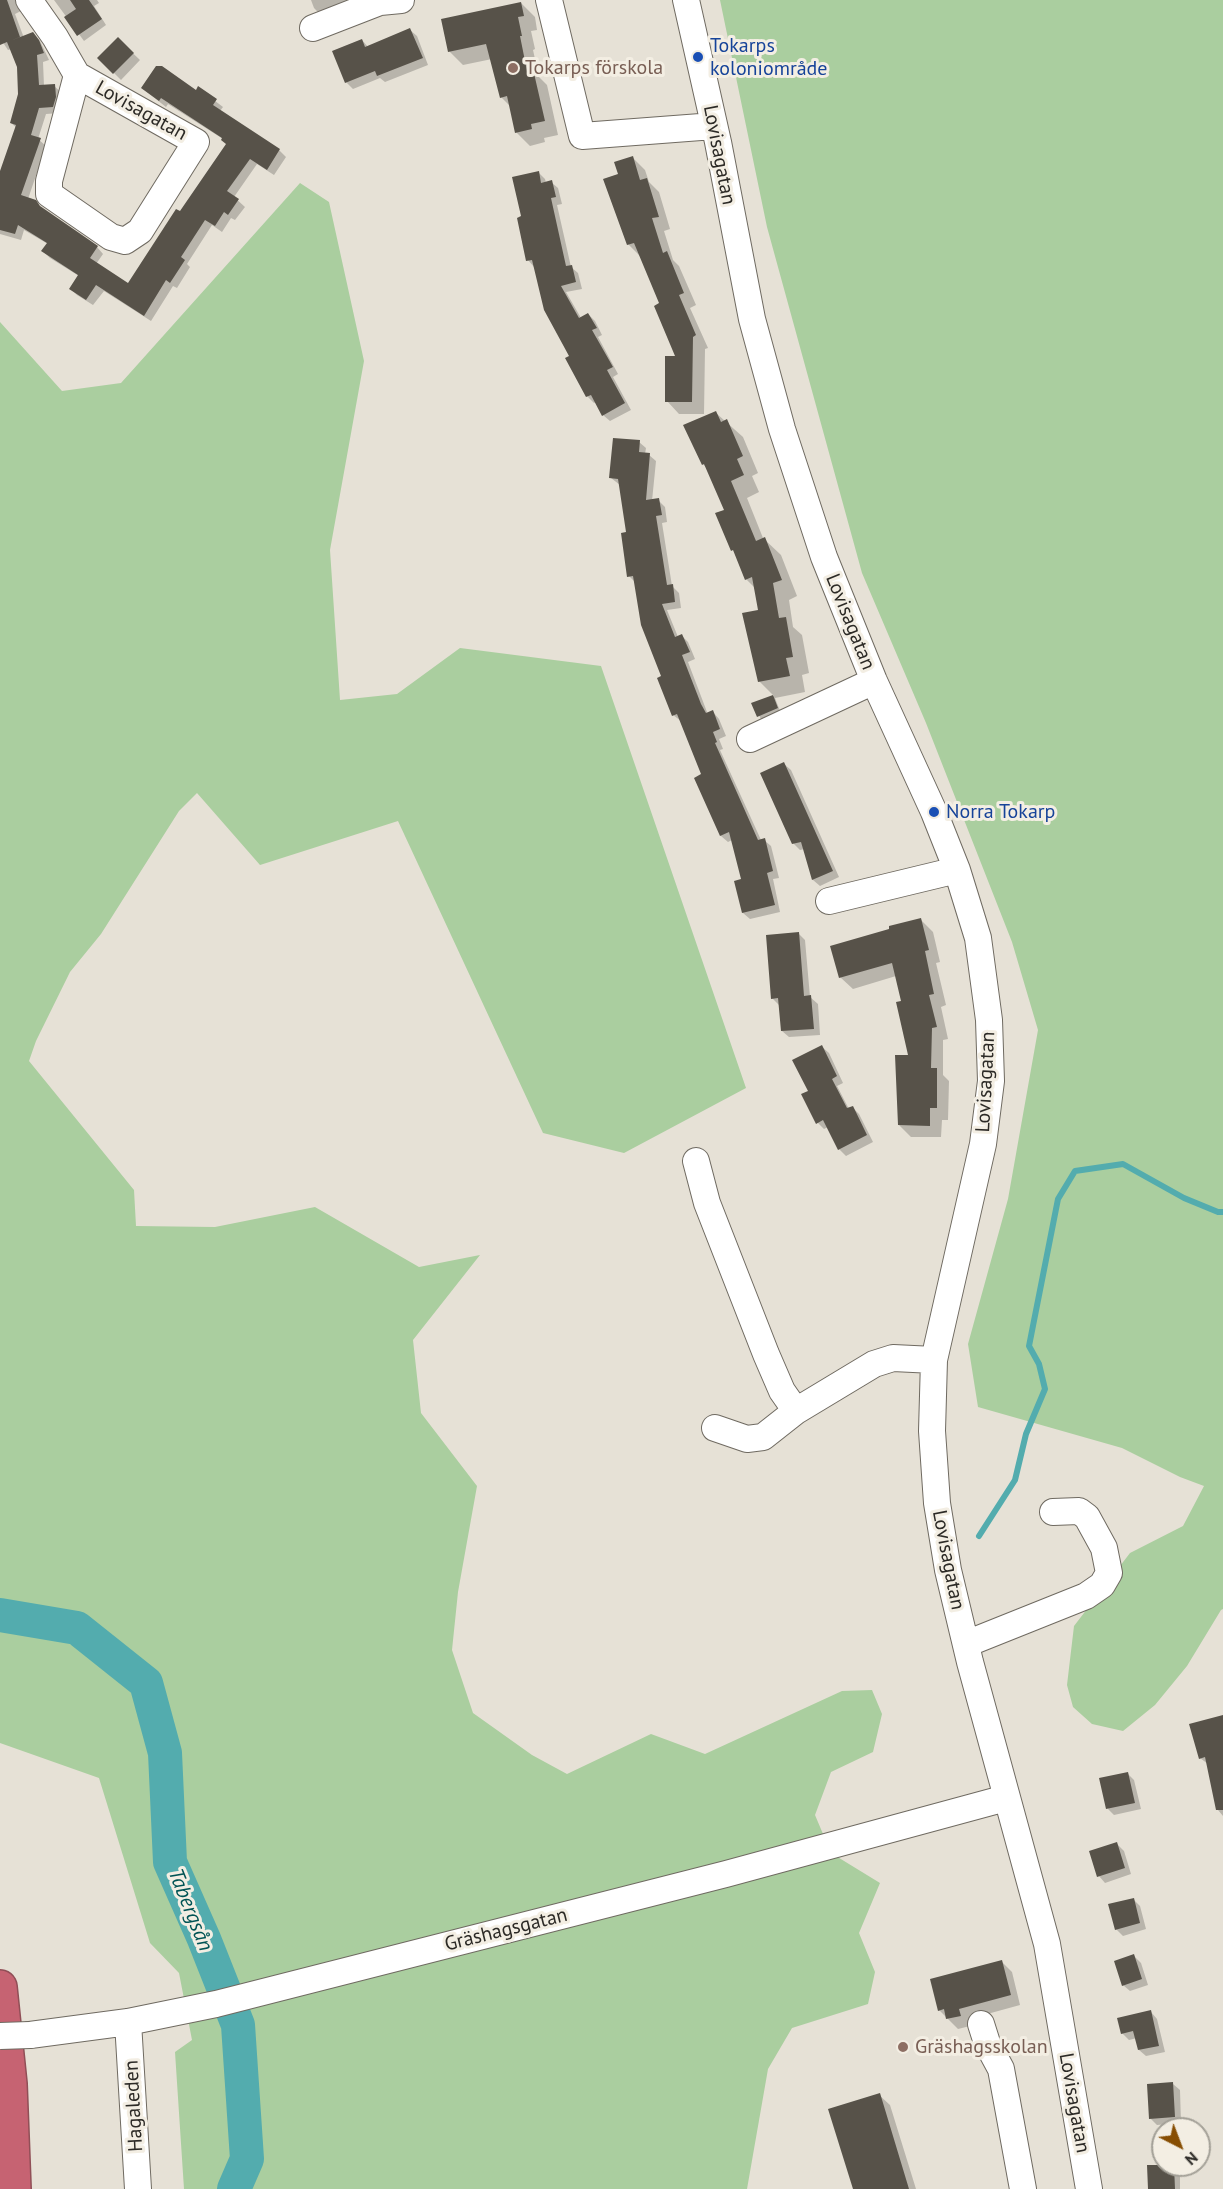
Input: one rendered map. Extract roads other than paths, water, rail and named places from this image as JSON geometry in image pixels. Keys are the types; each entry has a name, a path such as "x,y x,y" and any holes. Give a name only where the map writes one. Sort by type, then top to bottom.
{"highway":[{"path":"0,1987 10,2084 14,2189"}],"street":[{"name":"Lovisagatan","path":"29,0 55,37 77,75 196,142 140,231 125,241 111,237 49,194 49,181 77,75"},
{"path":"313,27 380,2 401,0"},
{"path":"549,0 582,136 714,126"},
{"name":"Lovisagatan","path":"686,0 714,126 752,320 782,429 824,557 874,681 934,812 957,870 978,938 989,1020 991,1081 983,1144 925,1359 936,1503 948,1570 966,1644 1047,1944 1089,2189"},
{"path":"750,739 874,681"},
{"path":"829,901 957,870"},
{"path":"696,1161 707,1203 766,1354 782,1392 796,1411"},
{"path":"715,1428 747,1439 763,1437 796,1411 874,1364 893,1358 925,1359"},
{"path":"966,1644 1086,1596 1102,1585 1109,1573 1104,1548 1087,1517 1079,1511 1053,1512"},
{"name":"Gräshagsgatan","path":"0,2036 30,2035 128,2022 216,2004 726,1874 1006,1798"},
{"name":"Hagaleden","path":"128,2022 138,2189"},
{"path":"981,2024 1001,2069 1023,2189"}],"waterway":[{"path":"979,1536 1015,1480 1026,1434 1045,1389 1039,1364 1029,1346 1058,1199 1075,1171 1123,1164 1184,1198 1223,1212"},
{"name":"Tabergsån","path":"0,1615 77,1628 146,1683 165,1753 170,1862 238,2025 247,2159 234,2189"}],"place":[{"name":"Tokarps koloniområde","path":"698,57"},
{"name":"Tokarps förskola","path":"513,68"},
{"name":"Norra Tokarp","path":"934,812"},
{"name":"Gräshagsskolan","path":"903,2047"}]}
